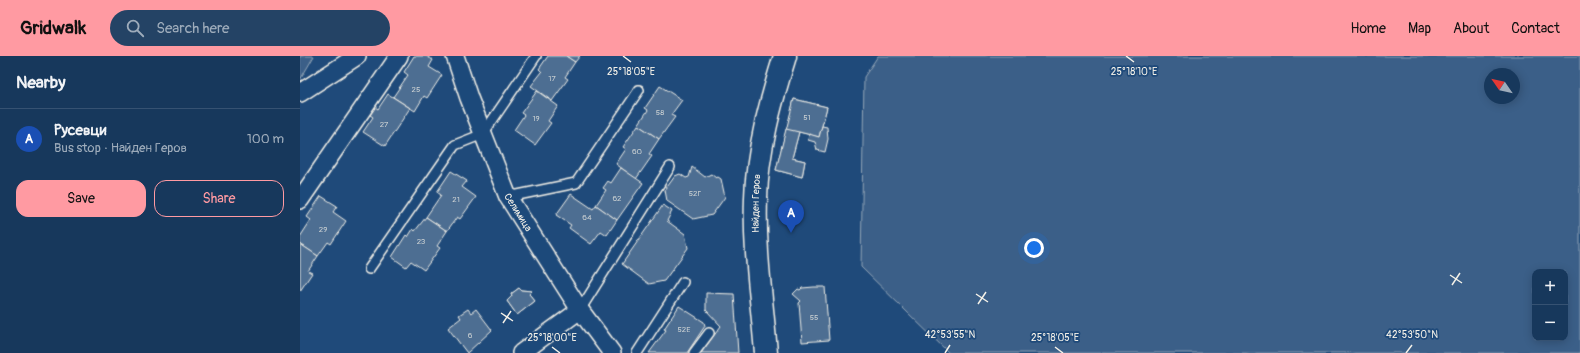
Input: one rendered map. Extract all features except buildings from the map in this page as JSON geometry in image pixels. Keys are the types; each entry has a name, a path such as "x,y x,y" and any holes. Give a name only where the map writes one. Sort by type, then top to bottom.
{"street":[{"path":"300,93 357,56"},
{"path":"300,200 399,56"},
{"name":"Селимица","path":"455,56 460,73 508,197 580,310 612,353"},
{"name":"Найден Геров","path":"766,353 758,260 756,198 761,151 785,56"},
{"path":"520,353 580,310"}],"lane":[{"path":"369,270 455,145 483,134 536,56"},
{"path":"508,197 576,183 639,90"},
{"path":"580,310 670,167"},
{"path":"637,353 683,282"},
{"path":"694,353 709,333"}],"shaded area":[{"path":"300,56 314,56 300,80"},
{"path":"878,56 1580,56 1580,353 949,353 861,267 864,77"}],"place":[{"name":"Русевци","path":"791,233"}]}
